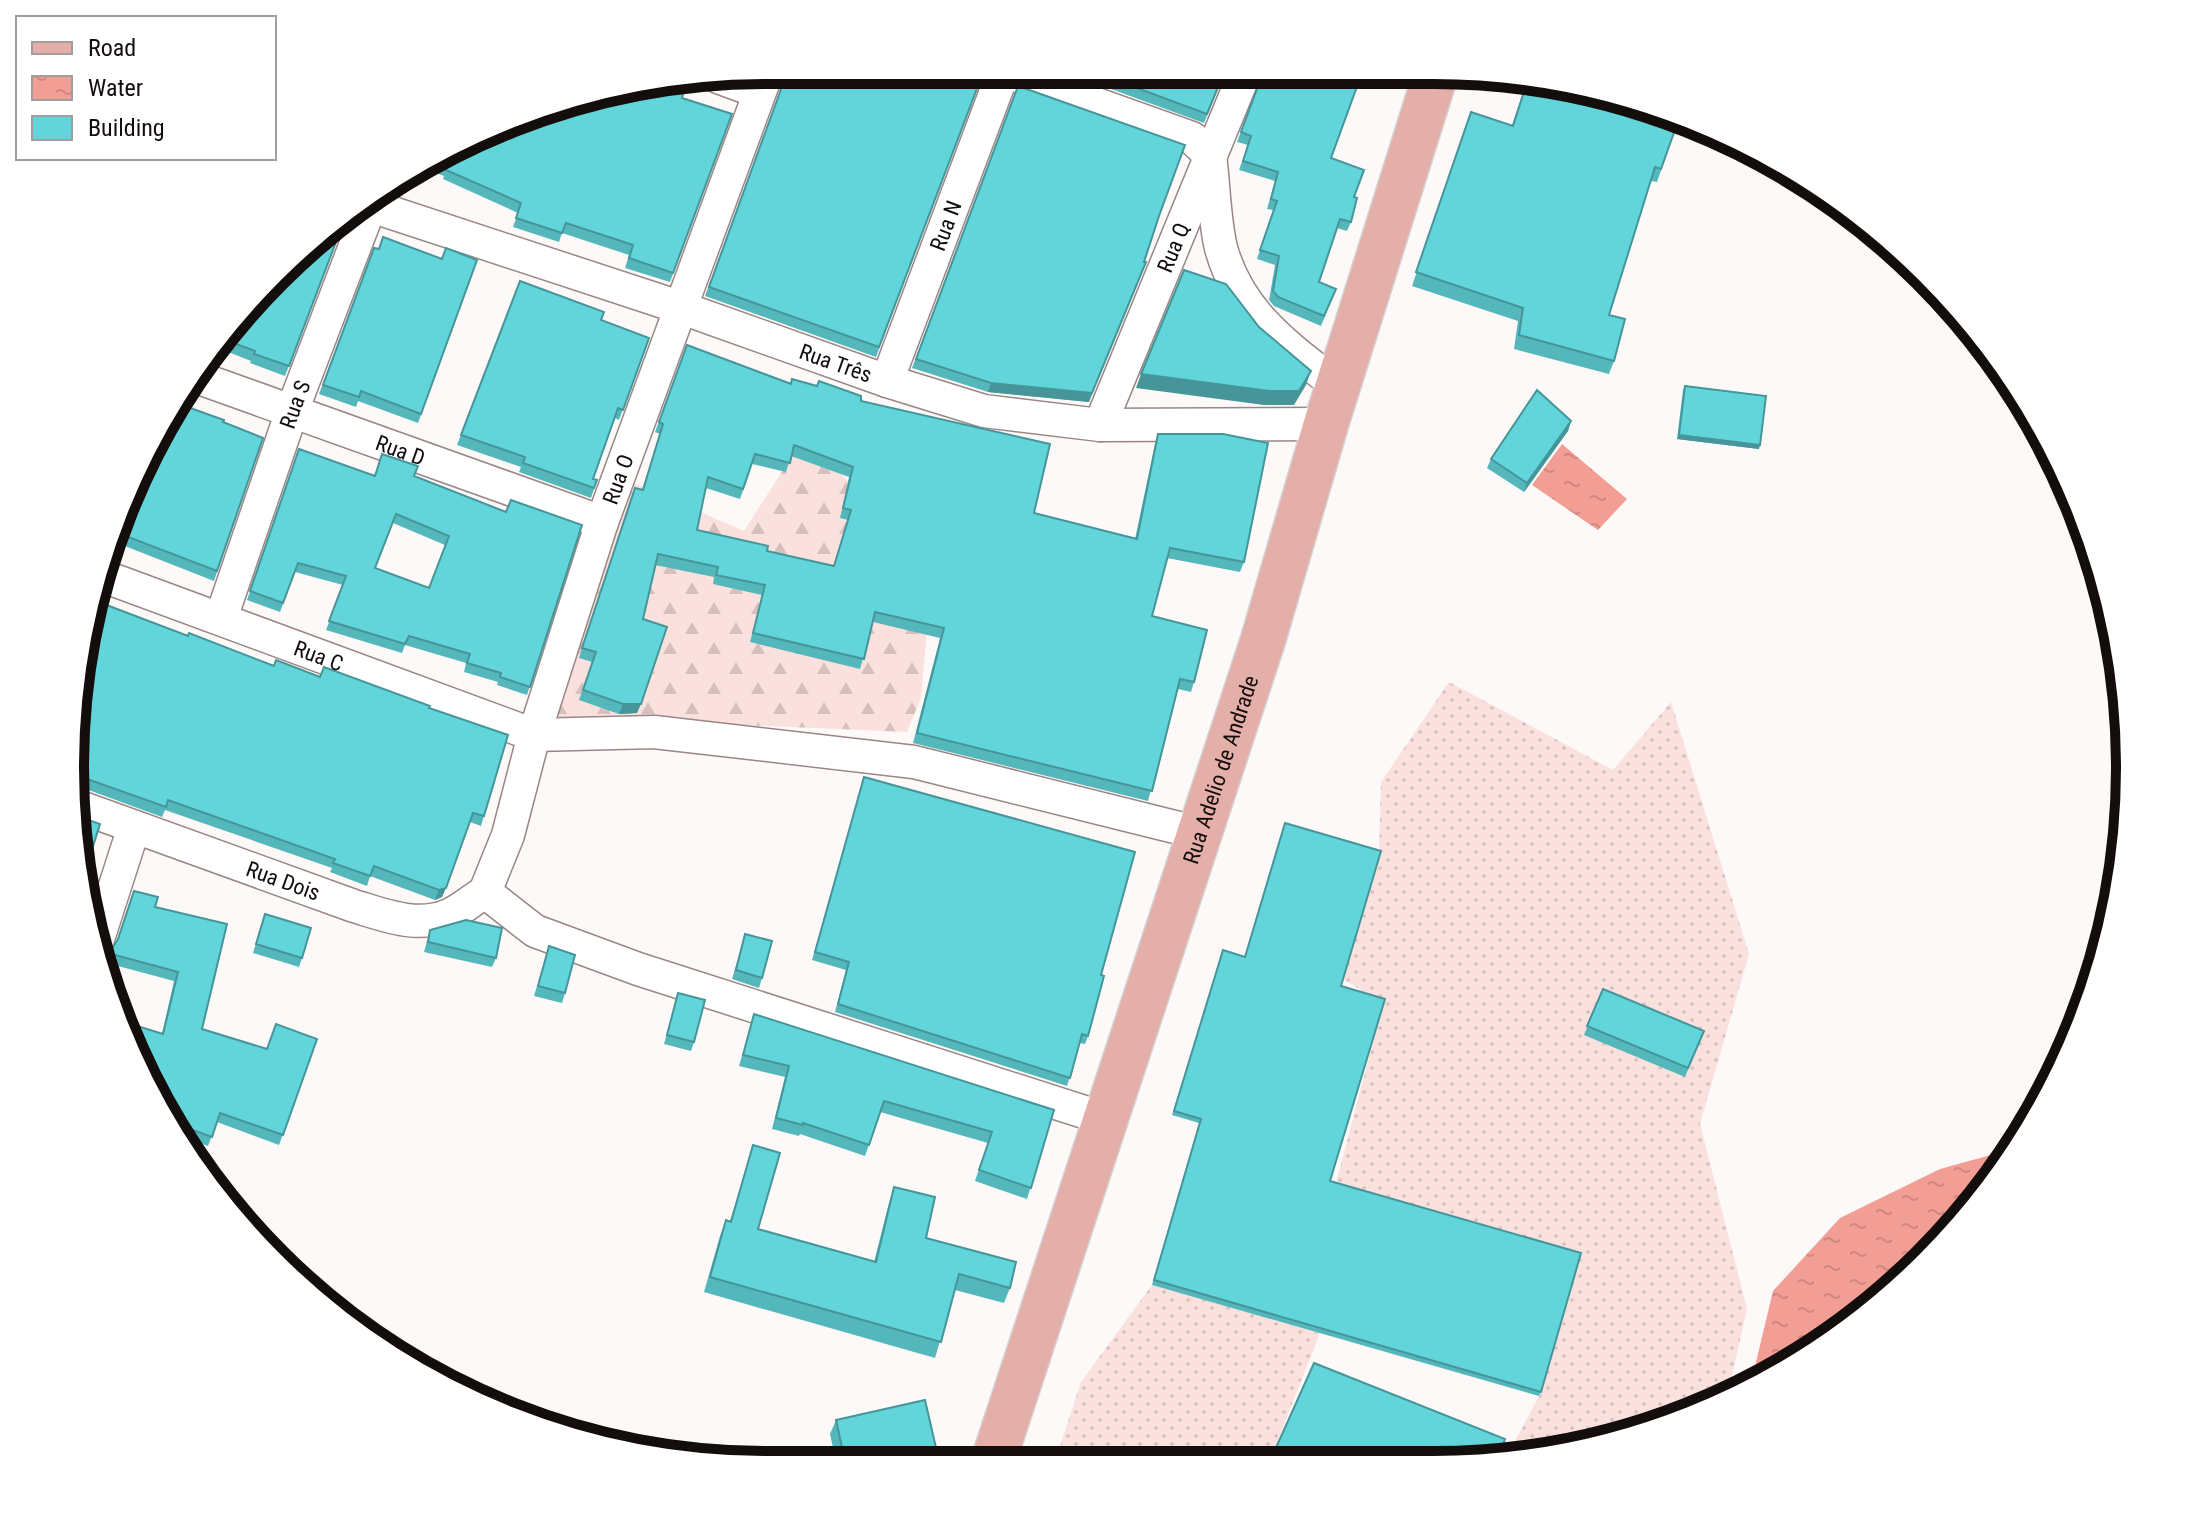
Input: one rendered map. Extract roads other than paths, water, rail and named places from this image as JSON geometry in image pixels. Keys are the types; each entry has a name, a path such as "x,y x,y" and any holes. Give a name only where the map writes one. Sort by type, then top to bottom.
{"main road":[{"name":"Rua Adelio de Andrade","path":"997,1451 1263,640 1332,405 1433,84"}],"street":[{"name":"Rua O","path":"485,892 508,835 534,735 602,522 763,84"},
{"name":"Rua N","path":"887,381 998,84"},
{"path":"1042,84 1192,138 1210,155 1221,247 1238,289 1332,405"},
{"name":"Rua Q","path":"1100,425 1240,84"},
{"name":"Rua Três","path":"381,204 887,381 984,411 1100,425 1332,405"},
{"name":"Rua S","path":"221,618 292,411 364,216"},
{"name":"Rua D","path":"205,380 602,522"},
{"name":"Rua C","path":"111,579 534,735"},
{"path":"534,735 654,732 914,762 1199,833"},
{"name":"Rua Dois","path":"85,809 400,920 447,916 485,892"},
{"path":"103,925 134,827"},
{"path":"485,892 535,931 564,942 653,974 1106,1119"}],"water":[{"path":"1562,444 1627,499 1598,530 1532,485"},
{"path":"1997,1153 1946,1218 1883,1281 1812,1336 1754,1370 1773,1291 1840,1218 1940,1169"}]}
